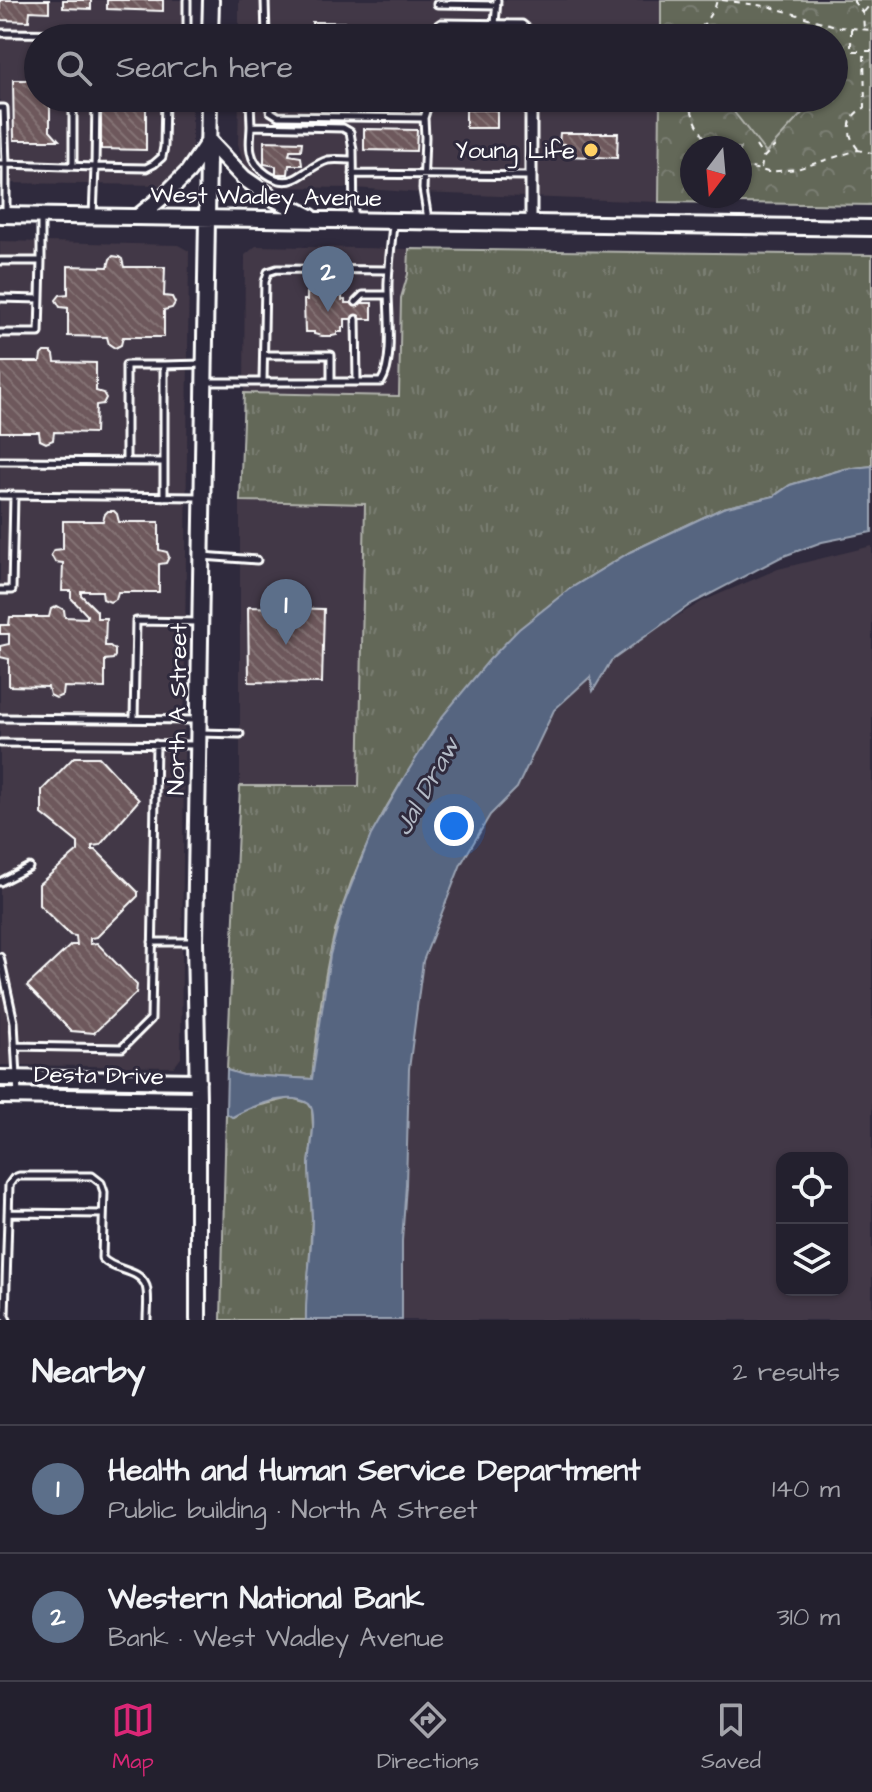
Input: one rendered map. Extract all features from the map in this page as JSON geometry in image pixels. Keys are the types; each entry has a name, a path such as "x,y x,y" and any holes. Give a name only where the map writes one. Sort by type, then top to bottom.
{"main road":[{"path":"210,24 211,0"},
{"name":"North A Street","path":"198,1320 195,942 209,112"},
{"path":"139,216 188,172 209,141 244,178 273,198 315,218"},
{"name":"West Wadley Avenue","path":"3,215 872,228"},
{"name":"Desta Drive","path":"0,1078 198,1081"},
{"name":"Desta Drive","path":"0,1096 198,1099"}],"street":[{"path":"529,112 531,221"}],"lane":[{"path":"187,0 187,24"},
{"path":"265,0 266,24"},
{"path":"437,4 497,2 495,24"},
{"path":"440,24 522,24"},
{"path":"0,33 24,33"},
{"path":"0,108 4,108 3,215"},
{"path":"73,112 73,165"},
{"path":"93,216 96,112"},
{"path":"3,164 146,168 162,157 165,112"},
{"path":"250,112 251,152 263,171 276,179 296,179 309,168 329,160 353,160"},
{"path":"272,112 278,116 424,118"},
{"path":"426,112 423,189 428,220"},
{"path":"251,126 343,128 350,132 354,219"},
{"path":"353,174 531,176"},
{"path":"0,333 39,333 41,215"},
{"path":"204,382 381,382 386,374 388,355 393,220"},
{"path":"0,261 41,261"},
{"path":"263,381 265,282 268,272 277,269 389,270"},
{"path":"356,302 363,295 388,295"},
{"path":"0,298 40,299"},
{"path":"356,319 357,381"},
{"path":"264,355 331,355 331,381"},
{"path":"126,462 126,365 205,364"},
{"path":"164,365 164,497"},
{"path":"0,461 164,462"},
{"path":"0,495 202,497"},
{"path":"0,590 12,590 14,495"},
{"path":"201,556 257,560"},
{"path":"134,719 136,621 200,622"},
{"path":"0,718 134,719 199,733 240,734"},
{"path":"0,743 156,744 199,733"},
{"path":"15,1046 122,1048 151,1019 156,744"},
{"path":"0,882 29,867"},
{"path":"152,942 195,942"},
{"path":"0,957 14,1022 19,1096"},
{"path":"7,1320 9,1185 19,1176 92,1176 101,1183 104,1192 102,1258 108,1265 139,1275 147,1287 147,1320"},
{"path":"8,1213 103,1214"}],"path":[{"path":"704,24 717,0"},
{"path":"722,0 765,6 832,24"},
{"path":"765,6 766,0"},
{"path":"854,0 863,13 864,30"},
{"path":"863,13 872,2"},
{"path":"848,28 872,30"},
{"path":"851,29 851,51 872,51"},
{"path":"864,51 865,108"},
{"path":"865,108 872,111"},
{"path":"858,150 850,138 849,127 855,114 865,108"},
{"path":"692,112 704,136"},
{"path":"756,146 763,158"},
{"path":"760,170 763,158 775,146"},
{"path":"752,168 768,172 797,169 858,150 872,152"}],"shaded area":[{"path":"0,0 192,0 191,24 24,24 24,112 192,112 192,150 185,166 168,185 0,183"},
{"path":"239,0 661,0 661,24 239,24"},
{"path":"239,112 660,112 659,202 269,187 256,179 244,164 238,144"},
{"path":"0,241 178,245 189,251 181,1058 174,1067 0,1065"},
{"path":"256,246 409,249 408,274 401,298 399,396 244,393 245,255"},
{"path":"240,501 365,504 359,787 240,786"},
{"path":"872,546 872,1320 389,1320 394,1094 422,933 531,736 588,678 651,632 703,601 778,569"}],"green space":[{"path":"661,0 872,0 872,205 752,203 752,136 680,136 680,202 659,202 660,112 848,112 848,24 661,24"},
{"path":"734,112 803,112 766,153"},
{"path":"409,249 872,255 872,466 844,469 790,485 774,496 723,508 630,552 568,590 519,630 416,760 363,854 343,906 329,957 312,1079 243,1075 227,1070 240,786 359,786 365,504 240,501 244,393 399,396 401,298 408,274"},
{"path":"291,1098 308,1103 312,1109 309,1165 312,1218 306,1320 221,1320 226,1113 233,1117 249,1108"}],"water":[{"name":"Jal Draw","path":"872,466 872,532 822,542 781,557 691,604 611,661 593,691 590,677 554,710 517,788 490,815 461,864 423,961 409,1069 402,1320 306,1320 312,1233 309,1165 312,1108 301,1100 281,1099 232,1117 226,1113 227,1070 243,1075 312,1079 330,955 344,904 371,835 441,718 519,629 568,590 630,552 723,508 774,496 790,485 844,469"}],"building":[{"path":"0,0 49,0 49,12 30,11 29,21 0,20"},
{"path":"63,0 91,0 91,9 63,8"},
{"path":"107,0 163,0 163,11 107,9"},
{"path":"312,22 417,23 417,24"},
{"path":"13,80 24,80 24,112 50,112 50,130 59,140 14,140"},
{"path":"101,112 146,112 146,150 101,149"},
{"path":"466,112 497,112 497,128 466,128"},
{"path":"364,129 417,130 416,151 364,150"},
{"name":"Young Life","path":"560,133 618,133 617,158 566,156 565,144 559,144"},
{"path":"264,141 302,142 301,150 290,150 289,155 301,157 302,165 289,165 288,174 276,174 276,166 264,164"},
{"path":"113,256 122,259 124,267 165,267 164,296 172,297 175,303 172,308 164,310 164,337 123,337 121,345 115,348 109,344 107,337 68,336 68,308 60,307 56,300 60,295 68,294 68,266 108,267"},
{"path":"307,293 342,294 345,303 372,303 372,319 345,319 342,332 332,336 305,332 304,300 307,300"},
{"path":"44,352 51,352 55,362 96,363 96,391 106,398 103,404 96,405 95,433 54,432 53,440 46,443 40,440 39,432 0,432 0,362 40,362"},
{"path":"108,511 117,514 119,522 159,522 159,550 167,552 169,557 166,563 159,564 159,592 118,592 116,599 110,602 103,599 102,591 81,591 81,595 97,611 97,618 106,618 105,646 115,650 113,659 105,660 105,688 64,687 63,695 56,698 50,695 48,687 9,686 9,659 0,657 0,646 9,644 9,634 0,634 0,625 9,625 10,617 49,617 51,609 57,606 64,610 65,617 87,618 71,598 71,591 62,591 63,563 55,562 51,555 54,550 63,549 63,521 103,521"},
{"path":"248,607 324,609 322,683 249,682"},
{"path":"74,757 99,757 139,800 100,845 92,846 92,850 96,850 138,892 138,896 97,937 90,938 90,944 97,943 137,985 136,993 94,1033 71,1031 27,986 71,945 77,945 76,936 70,935 39,905 39,884 78,851 78,843 42,814 42,790"}],"place":[{"name":"Young Life","path":"591,150"},
{"name":"Western National Bank","path":"328,312"},
{"name":"Health and Human Service Department","path":"286,645"}]}
